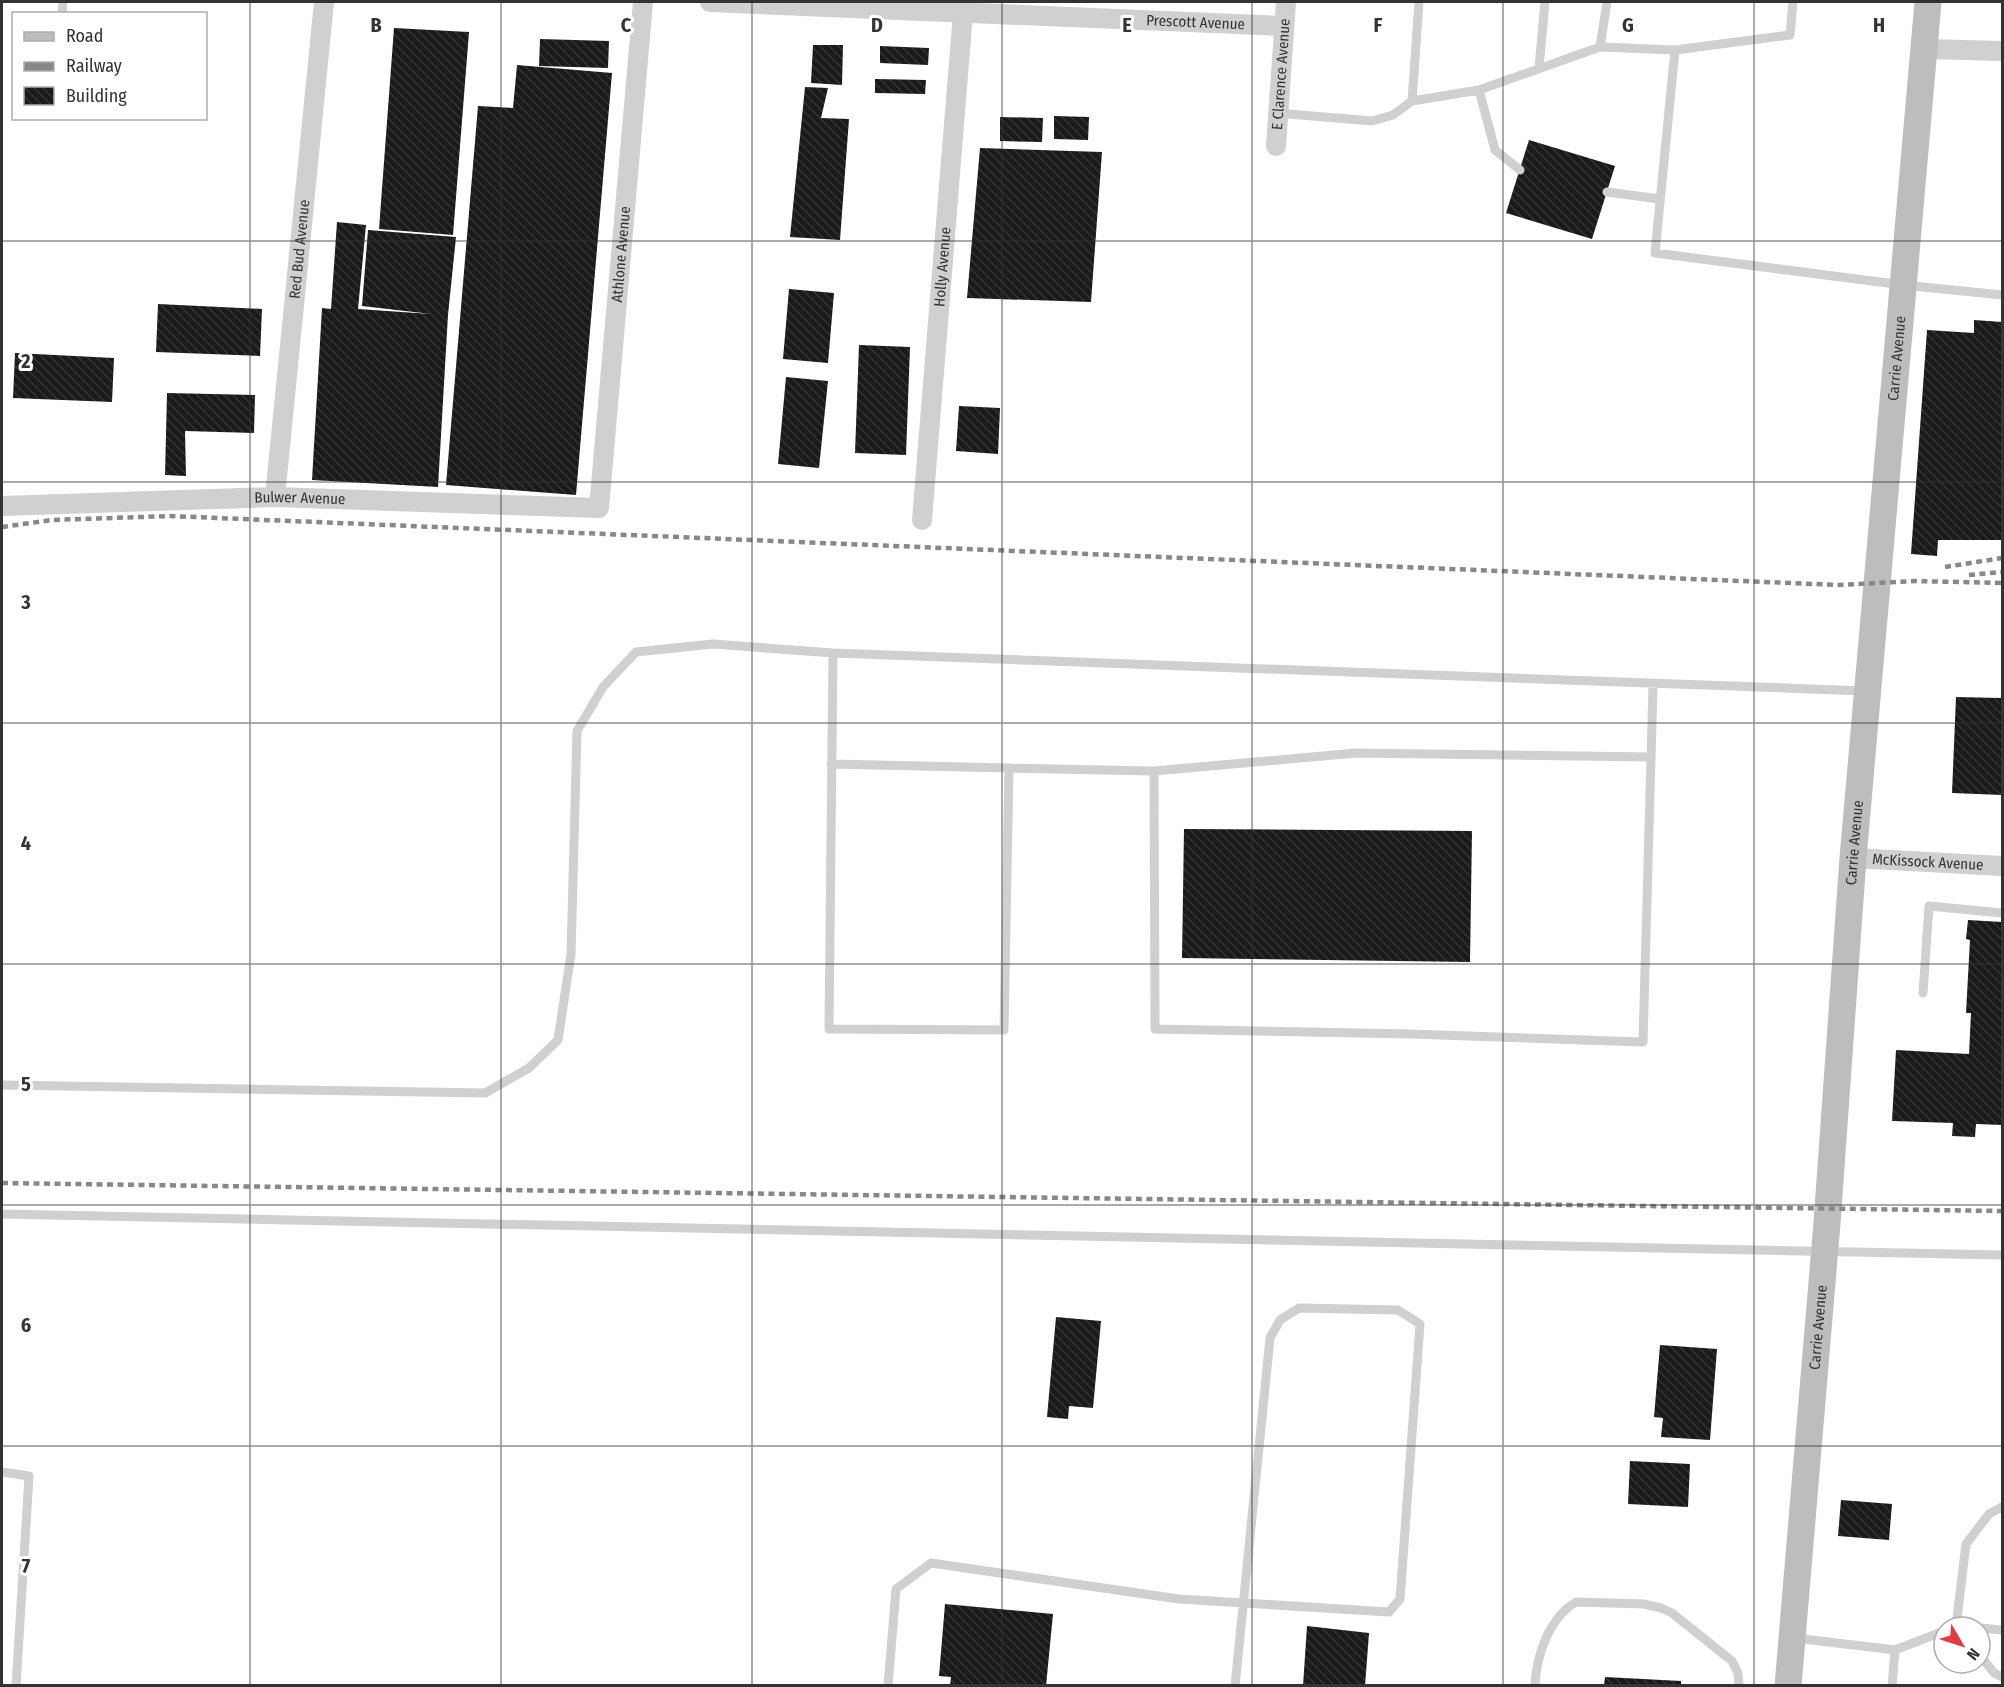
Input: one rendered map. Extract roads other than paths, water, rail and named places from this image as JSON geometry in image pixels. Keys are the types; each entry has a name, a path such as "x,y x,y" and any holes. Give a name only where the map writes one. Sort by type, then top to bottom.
{"street":[{"name":"Red Bud Avenue","path":"275,497 324,2"},
{"name":"Athlone Avenue","path":"599,508 643,2"},
{"name":"Prescott Avenue","path":"710,2 1284,26"},
{"name":"E Clarence Avenue","path":"1276,146 1286,2"},
{"name":"Carrie Avenue","path":"1788,1686 1824,1251 1853,858 1928,2"},
{"name":"Holly Avenue","path":"922,520 963,13"},
{"path":"1924,49 2002,51"},
{"name":"Bulwer Avenue","path":"2,506 275,497 599,508"},
{"name":"McKissock Avenue","path":"1853,858 2002,866"}],"lane":[{"path":"1412,101 1419,2"},
{"path":"1539,68 1545,2"},
{"path":"1600,47 1607,2"},
{"path":"1277,113 1372,121 1393,115 1412,101 1479,90 1600,47 1675,50 1790,35 1793,2"},
{"path":"1675,50 1655,253 1903,285 2002,295"},
{"path":"1479,90 1495,150 1520,170"},
{"path":"1607,192 1660,199"},
{"path":"2,1086 485,1093 529,1068 558,1040 571,954 577,731 603,687 636,652 713,644 833,653 1653,685 1867,691"},
{"path":"833,653 829,1029 1004,1030 1009,768"},
{"path":"1154,771 1155,1029 1412,1034 1643,1042 1653,685"},
{"path":"831,764 1154,771 1356,753 1651,757"},
{"path":"1923,993 1929,906 2002,913"},
{"path":"2,1214 2002,1255"},
{"path":"888,1686 896,1589 931,1563 1179,1599 1243,1604 1389,1612 1400,1599 1420,1323 1398,1310 1299,1308 1280,1320 1270,1338 1243,1604 1235,1686"},
{"path":"2,1473 29,1476 16,1686"},
{"path":"1957,1615 1966,1544 1989,1514 2002,1507"},
{"path":"1535,1686 1540,1656 1551,1629 1568,1607 1576,1602 1644,1604 1667,1611 1732,1661 1738,1672 1739,1686"},
{"path":"1792,1638 1895,1650 1932,1636"},
{"path":"1892,1686 1895,1650"}],"railway":[{"path":"2,527 52,520 170,516 1838,585 1915,581 2002,583"},
{"path":"1945,567 2002,558"},
{"path":"1969,575 2002,572"},
{"path":"2,1183 2002,1211"}]}
